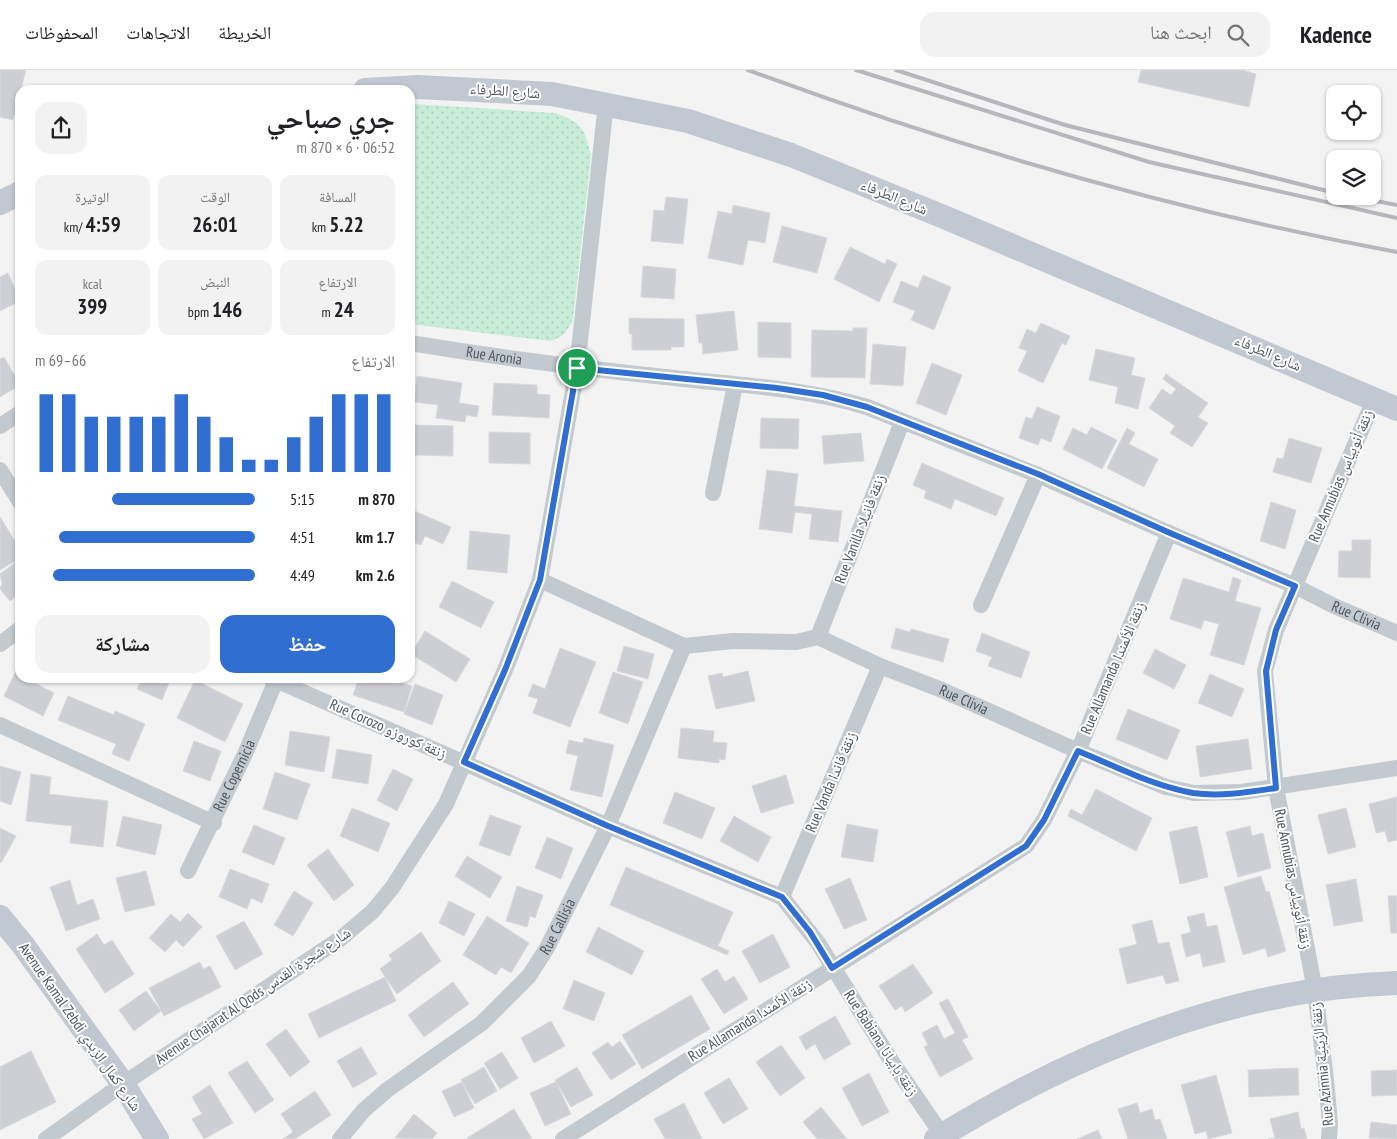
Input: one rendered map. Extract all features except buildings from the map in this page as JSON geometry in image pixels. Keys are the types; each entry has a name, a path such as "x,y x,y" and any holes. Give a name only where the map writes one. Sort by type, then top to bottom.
{"street":[{"name":"شارع الطرفاء","path":"415,87 487,89 552,94 606,103 688,121 791,155 990,236 1397,409"},
{"name":"Avenue Chajarat Al Qods شارع شجرة القدس","path":"46,1139 123,1084 340,939 372,912 409,864 446,804 505,670 540,580 577,368 606,103"},
{"path":"0,203 15,196"},
{"name":"Rue Aronia","path":"415,344 577,368"},
{"name":"Rue Clivia","path":"577,368 823,395 867,407 1038,474 1295,586 1334,606 1397,633"},
{"path":"713,493 735,385"},
{"name":"Rue Annubias زنقة أنوبياس","path":"1315,990 1276,788 1266,671 1276,630 1374,400"},
{"path":"0,426 15,416"},
{"name":"Rue Vanilla زنقة فانيلا","path":"818,637 902,422"},
{"path":"0,470 15,494"},
{"path":"981,605 1038,474"},
{"name":"Rue Allamanda زنقة الألمندا","path":"563,1139 1026,846 1044,820 1078,751 1170,533"},
{"path":"540,580 684,646 733,641 796,642 818,637"},
{"path":"0,644 15,633"},
{"name":"Rue Clivia","path":"818,637 880,666 942,690 1078,751 1166,787 1194,793 1242,792 1397,768"},
{"name":"Rue Callisia","path":"340,1139 363,1111 387,1090 482,1023 529,976 547,948 608,826 684,646"},
{"name":"Rue Vanda زنقة فاندا","path":"782,897 880,666"},
{"name":"Rue Copernicia","path":"188,871 214,822 273,683"},
{"name":"Rue Corozo زنقة كوروزو","path":"286,683 608,826 782,897"},
{"path":"0,725 214,822"},
{"name":"Rue Babiana زنقة بابيانا","path":"782,897 810,932 941,1138"},
{"name":"Avenue Kamal Zebdi شارع كمال الزبدي","path":"0,917 23,945 123,1084 157,1139"},
{"path":"941,1138 1006,1098 1127,1042 1186,1021 1257,1000 1315,990 1397,983"},
{"name":"Rue Azinnia زنقة الزينية","path":"1315,990 1326,1079 1330,1123 1329,1139"}],"green space":[{"path":"415,104 555,113 571,120 584,132 591,155 573,320 567,331 550,341 415,325"}],"railway":[{"path":"748,70 907,126 1068,175 1232,217 1314,236 1397,252"},
{"path":"856,70 1149,162 1397,218"},
{"path":"896,70 1065,125 1326,191"},
{"path":"1381,202 1397,205"}],"route":[{"path":"577,368 777,388 844,400 867,407 1038,474 1295,586 1276,630 1269,652 1266,671 1266,695 1276,788 1215,794 1194,793 1166,787 1078,751 1044,820 1026,846 964,887 832,968 818,943 782,897 608,826 464,762 505,670 540,580 577,368"}]}
